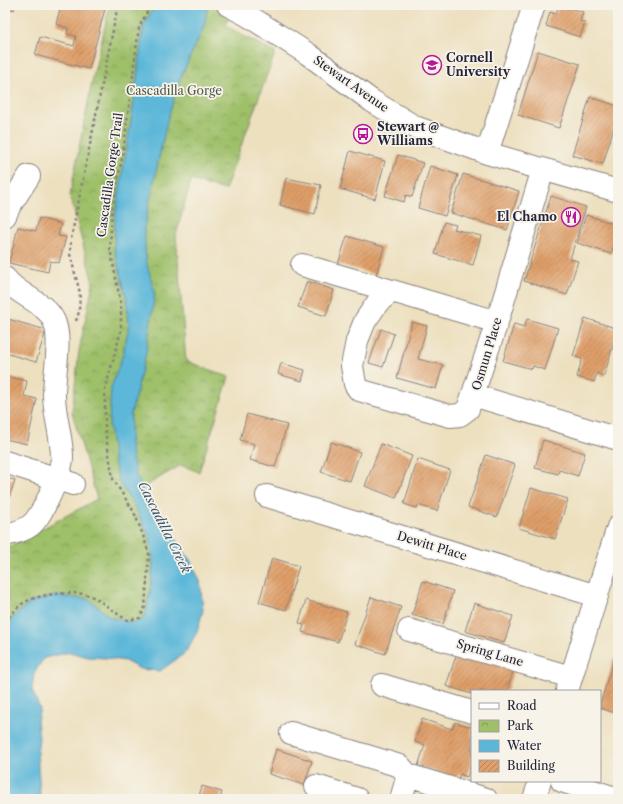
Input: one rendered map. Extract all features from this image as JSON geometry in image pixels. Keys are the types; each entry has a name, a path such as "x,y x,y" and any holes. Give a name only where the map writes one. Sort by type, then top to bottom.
{"street":[{"name":"Stewart Avenue","path":"228,5 247,15 308,54 372,101 415,127 487,153 618,191"},
{"path":"487,153 534,5"},
{"name":"Osmun Place","path":"543,169 497,322 473,395 618,439"},
{"path":"5,216 8,208 30,176"},
{"path":"302,265 497,322"},
{"path":"5,278 16,289 48,311 55,323 58,340 54,393 55,413 61,442 65,481 34,522 19,532 5,535"},
{"path":"392,291 378,302 365,320 357,342 352,366 355,384 359,390 450,416 460,415 468,409 473,395"},
{"path":"5,462 65,481"},
{"name":"Dewitt Place","path":"266,496 597,596"},
{"path":"569,684 618,527"},
{"name":"Spring Lane","path":"409,630 569,684"},
{"path":"382,685 471,712"},
{"path":"291,733 400,766 408,775 486,799"},
{"path":"401,799 408,775"},
{"path":"534,799 540,782"},
{"path":"565,782 618,799"},
{"path":"316,786 357,799"}],"path":[{"path":"79,312 80,293 70,254 71,239 118,5"},
{"name":"Cascadilla Gorge Trail","path":"5,622 13,612 26,601 55,593 74,593 90,596 127,620 140,618 144,607 149,554 134,512 113,479 105,431 105,390 121,331 121,305 110,248 112,210 123,153 139,26 151,5"}],"green space":[{"name":"Cascadilla Gorge","path":"110,5 232,5 226,26 275,53 225,190 191,180 176,235 186,361 229,377 199,472 181,465 140,489 164,521 185,624 31,635 5,799 5,549 97,499 72,412 79,351 93,283 70,195 93,77"}],"water":[{"name":"Cascadilla Creek","path":"155,5 208,5 204,27 180,79 167,121 144,228 146,260 155,294 146,353 131,414 130,446 136,476 147,496 190,560 200,581 203,610 197,632 185,653 160,671 140,669 125,661 88,657 70,652 44,658 34,673 32,690 40,709 37,720 39,739 37,753 40,793 38,799 5,799 5,631 7,625 16,614 31,602 56,596 89,599 110,617 135,623 145,617 150,592 153,562 150,538 136,509 119,482 113,458 109,425 111,388 123,354 129,325 127,300 114,248 115,218 134,101 143,27"}],"building":[{"path":"5,5 15,5 14,10 5,7"},
{"path":"61,5 106,5 89,69 35,55 40,37 74,46 76,36 67,34 68,28 56,24"},
{"path":"559,5 583,12 580,21 585,23 580,37 546,26 550,12 556,14"},
{"path":"538,51 580,64 559,128 518,115"},
{"path":"590,97 618,106 618,113 603,164 572,155"},
{"path":"350,151 385,161 375,199 340,189"},
{"path":"398,155 423,163 412,197 406,195 404,202 385,196"},
{"path":"430,166 458,175 445,216 418,208"},
{"path":"463,174 519,191 507,230 451,213"},
{"path":"286,178 321,185 315,214 280,205"},
{"path":"551,196 586,207 570,259 578,261 567,295 524,281"},
{"path":"586,215 618,225 618,233 611,254 577,243"},
{"path":"39,218 61,224 58,236 66,237 59,263 50,261 48,272 9,263 18,227 36,231"},
{"path":"444,222 456,225 454,229 481,236 473,265 435,254"},
{"path":"347,236 384,247 376,275 338,264"},
{"path":"307,281 334,290 326,316 298,307"},
{"path":"585,318 618,329 604,376 597,373 594,382 577,377 582,359 573,356"},
{"path":"8,319 46,330 36,362 5,353 5,331"},
{"path":"527,319 558,328 545,370 533,366 532,369 503,361 514,324 524,327"},
{"path":"412,322 427,326 418,359 443,365 436,389 397,378"},
{"path":"381,329 394,334 383,367 369,363"},
{"path":"281,363 305,370 302,381 278,374"},
{"path":"5,376 27,381 24,396 37,399 27,444 5,439"},
{"path":"247,414 287,425 275,467 250,460 254,444 240,440"},
{"path":"543,440 585,453 578,476 559,470 558,474 535,468"},
{"path":"331,442 360,452 350,481 321,472"},
{"path":"381,444 412,456 396,498 365,486"},
{"path":"486,455 515,465 497,517 468,507"},
{"path":"418,459 450,470 437,511 418,505 417,508 404,504"},
{"path":"5,478 15,480 5,509"},
{"path":"531,488 568,499 555,539 519,528"},
{"path":"272,558 299,566 286,610 259,602"},
{"path":"423,581 453,591 443,624 412,615"},
{"path":"371,597 401,607 385,654 355,644"},
{"path":"306,600 347,612 338,642 302,632 304,625 299,623"},
{"path":"474,603 513,616 504,643 465,631"},
{"path":"458,650 514,669 507,690 471,690 471,694 446,686"},
{"path":"614,658 618,659 618,714 601,708 601,701"},
{"path":"422,719 452,729 455,722 471,727 471,765 467,777 460,774 458,779 418,766 425,745 415,742"},
{"path":"276,749 312,761 304,785 269,774"},
{"path":"202,786 222,792 220,799 198,799"},
{"path":"409,793 428,799 407,799"},
{"path":"183,795 193,799 182,799"}],"place":[{"name":"Cornell University","path":"432,65"},
{"name":"Stewart @ Williams","path":"363,134"},
{"name":"El Chamo","path":"571,217"}]}
